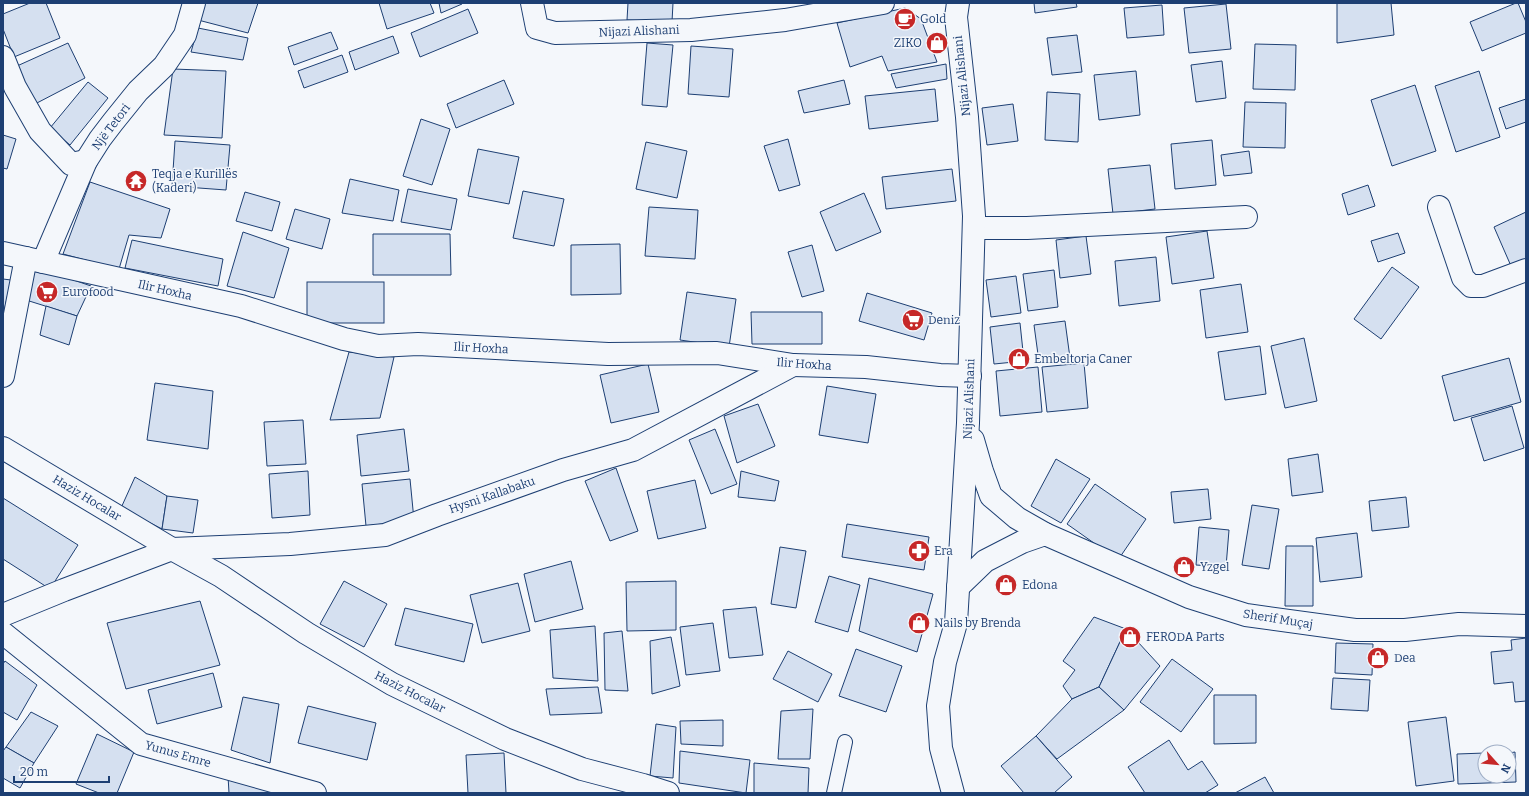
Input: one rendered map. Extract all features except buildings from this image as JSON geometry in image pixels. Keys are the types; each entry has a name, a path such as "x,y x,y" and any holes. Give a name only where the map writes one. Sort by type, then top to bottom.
{"street":[{"name":"Një Tetori","path":"3,376 34,260 86,161 100,139 138,91 164,66 185,35 194,3"},
{"name":"Nijazi Alishani","path":"532,3 537,28 555,33 691,30 784,20 883,3"},
{"name":"Nijazi Alishani","path":"953,793 941,748 938,706 945,662 956,623 968,423 974,228 967,117 956,17 958,3"},
{"path":"3,57 15,87 40,131 71,164 86,161"},
{"path":"1439,207 1463,278 1471,286 1483,286 1526,270"},
{"path":"974,228 1027,228 1246,217"},
{"name":"Ilir Hoxha","path":"3,253 241,306 344,339 378,346 418,344 608,354 717,353 793,365 866,367 970,376"},
{"name":"Hysni Kallabaku","path":"172,549 290,544 385,535 437,514 563,470 633,450 793,365"},
{"name":"Sherif Muçaj","path":"968,423 991,496 1017,518 1045,534 1189,597 1246,615 1355,630 1405,630 1459,624 1526,626"},
{"name":"Haziz Hocalar","path":"3,448 172,549 221,576 306,633 392,684 505,739 582,769 668,793"},
{"path":"958,587 985,561 1022,542 1045,534"},
{"path":"3,615 172,549"},
{"name":"Yunus Emre","path":"3,633 141,744 315,793"}],"lane":[{"path":"834,793 845,742"}],"place":[{"name":"Gold","path":"905,19"},
{"name":"ZIKO","path":"937,43"},
{"name":"Teqja e Kurillës (Kaderi)","path":"136,181"},
{"name":"Eurofood","path":"47,292"},
{"name":"Deniz","path":"913,320"},
{"name":"Embeltorja Caner","path":"1019,359"},
{"name":"Era","path":"919,551"},
{"name":"Yzgel","path":"1184,567"},
{"name":"Edona","path":"1006,585"},
{"name":"Nails by Brenda","path":"919,623"},
{"name":"FERODA Parts","path":"1130,637"},
{"name":"Dea","path":"1378,658"}]}
